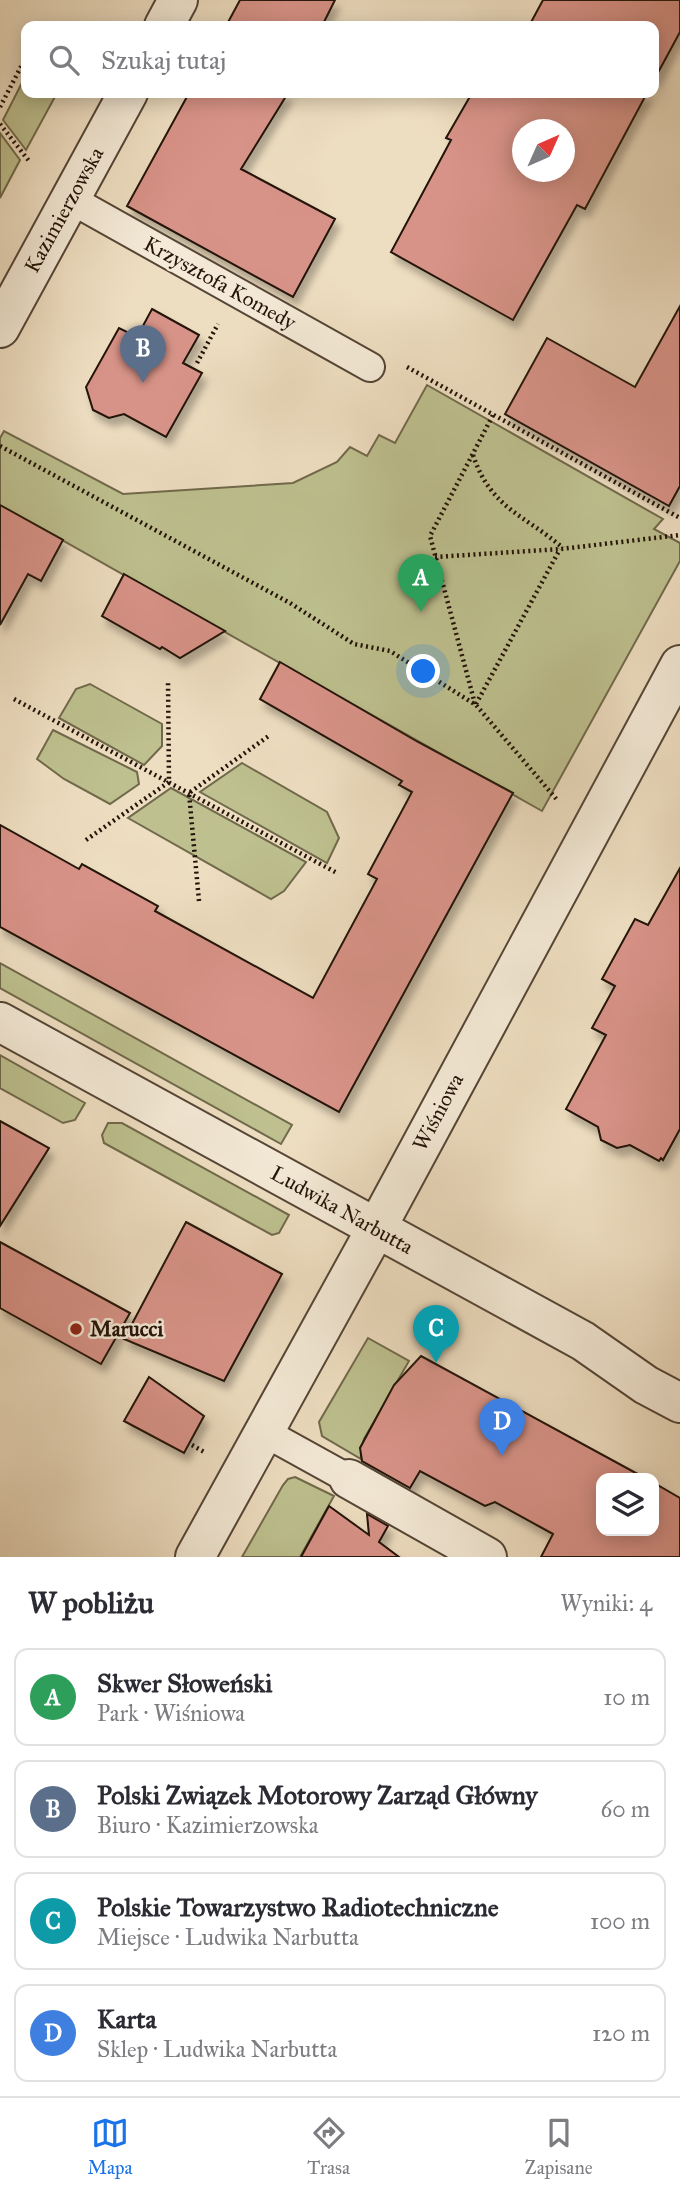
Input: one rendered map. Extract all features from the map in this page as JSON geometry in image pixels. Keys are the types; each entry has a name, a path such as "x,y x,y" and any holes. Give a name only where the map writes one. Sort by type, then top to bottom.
{"street":[{"path":"167,21 178,0"},
{"name":"Kazimierzowska","path":"0,328 125,98"},
{"name":"Wiśniowa","path":"195,1557 376,1229 680,665"},
{"name":"Ludwika Narbutta","path":"0,1022 583,1341 646,1385 680,1403"},
{"path":"349,1479 488,1557"}],"lane":[{"name":"Krzysztofa Komedy","path":"70,199 370,367"},
{"path":"264,1432 349,1479"}],"path":[{"path":"0,107 21,67"},
{"path":"0,124 29,161"},
{"path":"197,363 216,330"},
{"path":"476,705 430,536 493,415"},
{"path":"0,446 290,603 354,644 390,651 476,705 559,802"},
{"path":"472,454 485,483 508,509 562,548"},
{"path":"435,557 562,548 680,535"},
{"path":"476,705 562,548"},
{"path":"168,681 169,782"},
{"path":"14,699 337,873"},
{"path":"189,793 270,734"},
{"path":"86,840 169,782"},
{"path":"189,793 199,901"},
{"path":"192,1445 207,1454"}],"green space":[{"path":"21,85 21,98 54,98 26,150 3,120"},
{"path":"0,133 20,160 0,198"},
{"path":"427,385 663,519 654,529 680,543 680,561 542,811 0,505 0,438 4,431 123,494 293,483 337,462 350,447 367,456 379,435 395,443"},
{"path":"90,684 162,724 162,746 144,765 59,718 76,689"},
{"path":"53,730 137,772 139,784 110,804 64,779 37,759"},
{"path":"242,763 327,812 339,838 327,863 200,792"},
{"path":"171,788 306,862 284,891 271,899 128,818"},
{"path":"0,963 292,1125 281,1144 0,988"},
{"path":"0,1055 85,1103 75,1120 63,1123 0,1088"},
{"path":"108,1123 122,1123 289,1215 279,1233 272,1235 104,1143 102,1135"},
{"path":"368,1338 409,1361 364,1439 361,1459 322,1436 319,1422"},
{"path":"295,1477 334,1496 300,1557 242,1557 283,1485 288,1479"}],"building":[{"path":"240,0 335,0 324,21 229,21"},
{"path":"543,0 680,0 680,32 659,71 659,21 532,21"},
{"path":"186,98 285,98 241,169 335,219 293,297 127,206"},
{"path":"469,98 644,98 585,209 577,205 513,320 391,252 451,140 446,138"},
{"path":"680,306 680,486 669,506 505,414 547,338 635,387"},
{"path":"152,309 199,335 183,363 202,373 166,437 124,414 109,418 93,410 86,387 119,328 137,337"},
{"path":"0,505 63,540 41,581 28,574 0,625"},
{"path":"124,574 225,631 180,658 162,647 160,649 102,616"},
{"path":"280,662 418,742 513,793 339,1112 0,927 0,825 79,869 82,864 158,906 155,911 313,998 377,879 368,874 412,792 399,785 402,781 260,699"},
{"path":"680,868 680,1129 663,1160 661,1158 659,1161 630,1145 617,1148 601,1140 598,1127 566,1109 606,1035 592,1028 615,986 602,979 635,919 648,925"},
{"path":"0,1121 49,1148 0,1226"},
{"path":"186,1222 282,1274 224,1381 124,1339"},
{"path":"0,1242 130,1313 101,1364 0,1308"},
{"path":"421,1356 636,1473 596,1473 596,1536 659,1536 659,1486 680,1498 680,1557 541,1557 553,1534 495,1502 485,1506 420,1471 410,1488 362,1461 360,1448 394,1385"},
{"path":"149,1377 204,1416 184,1453 124,1421"},
{"path":"329,1506 369,1535 367,1514 388,1526 379,1542 399,1557 301,1557"}],"place":[{"name":"Polski Związek Motorowy Zarząd Główny","path":"143,383"},
{"name":"Skwer Słoweński","path":"421,612"},
{"name":"Marucci","path":"76,1329"},
{"name":"Polskie Towarzystwo Radiotechniczne","path":"436,1363"},
{"name":"Karta","path":"502,1456"}]}
